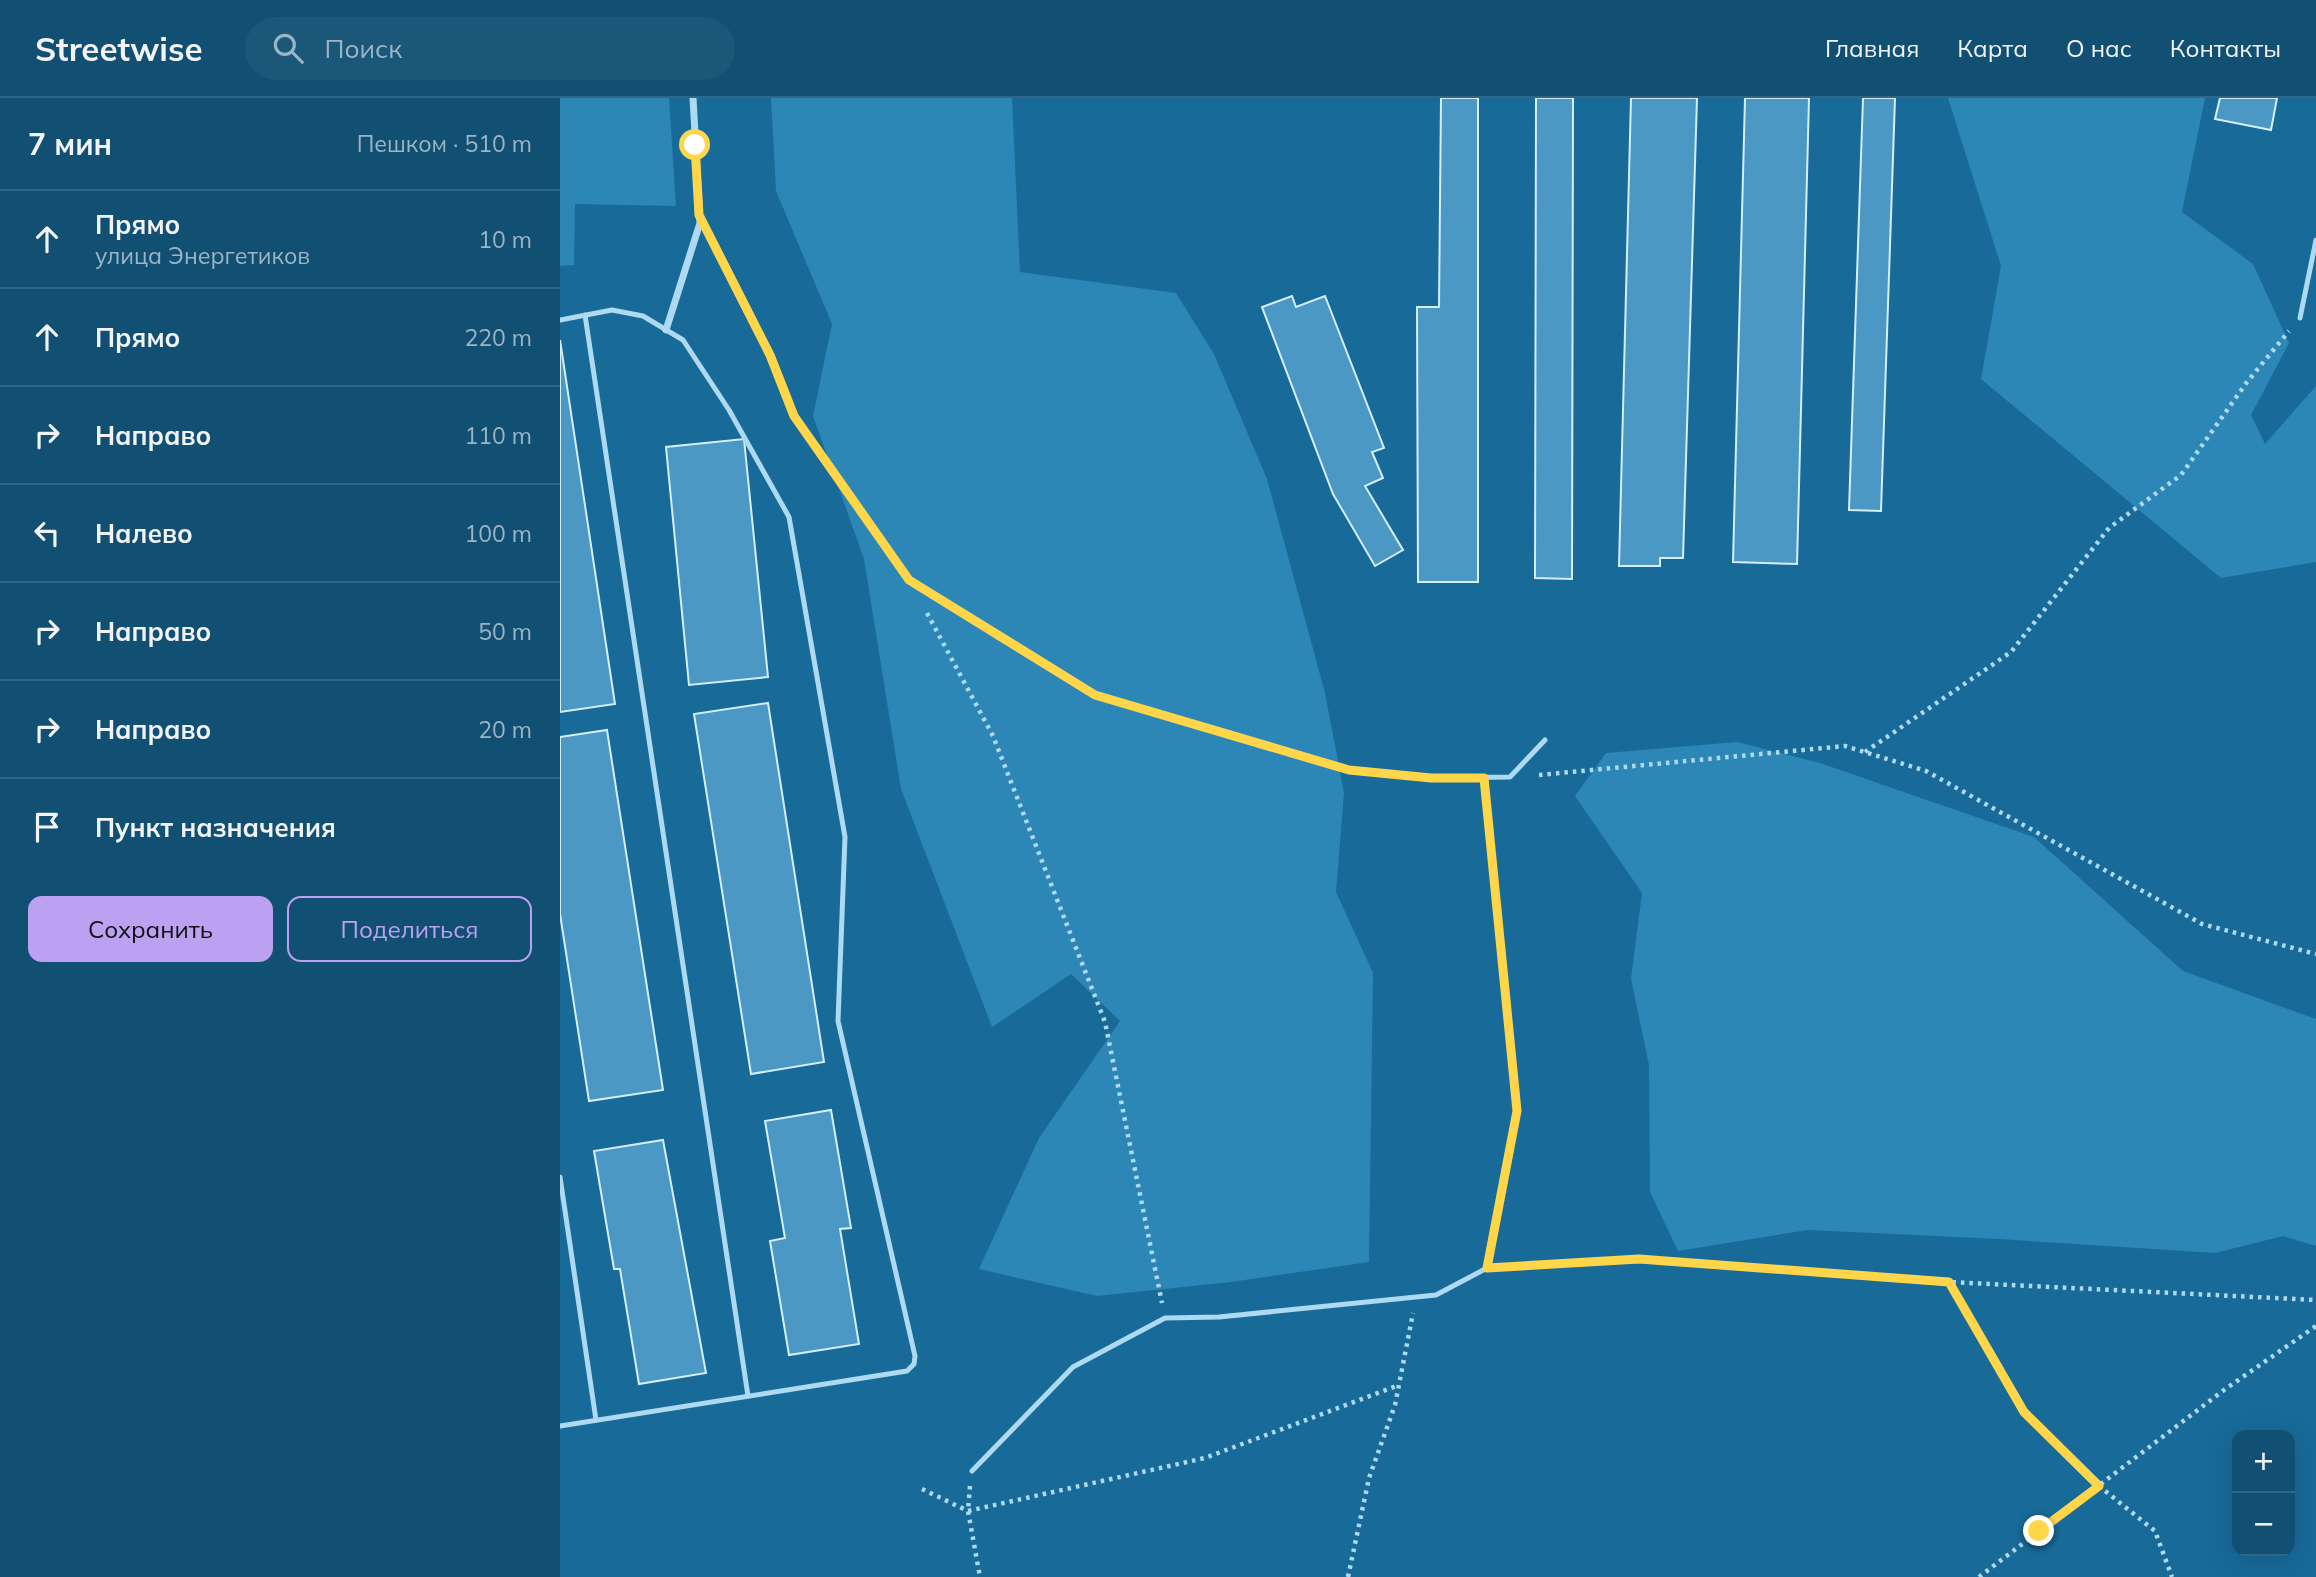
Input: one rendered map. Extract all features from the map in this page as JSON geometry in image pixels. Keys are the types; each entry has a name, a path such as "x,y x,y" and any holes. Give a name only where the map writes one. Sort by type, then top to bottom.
{"street":[{"path":"666,330 700,223 693,98"}],"lane":[{"path":"699,215 770,355 794,416 909,580 1095,695 1349,770 1431,778 1510,777 1545,740"},
{"path":"2300,317 2316,240"},
{"path":"560,320 611,310 643,316 683,340 729,410 789,517 845,837 838,1021 915,1356 914,1364 907,1371 560,1426"},
{"path":"585,315 748,1396"},
{"path":"972,1471 1073,1367 1165,1318 1219,1317 1436,1295 1487,1268 1517,1111 1484,778"},
{"path":"560,1177 596,1420"}],"path":[{"path":"1865,752 2011,652 2109,528 2181,475 2247,382 2300,317"},
{"path":"909,580 993,736 1105,1022 1165,1318"},
{"path":"1510,777 1844,746 1926,771 2202,924 2316,954"},
{"path":"1487,1268 1639,1259 1949,1282 2316,1300"},
{"path":"1949,1282 2024,1412 2099,1486 2155,1531 2172,1577"},
{"path":"1348,1577 1369,1478 1395,1405 1416,1297"},
{"path":"1979,1577 2224,1390 2316,1326"},
{"path":"922,1489 968,1511 1206,1458 1399,1385"},
{"path":"972,1471 968,1511 980,1577"}],"shaded area":[{"path":"560,98 669,98 676,206 575,204 574,265 560,266"},
{"path":"771,98 1012,98 1020,272 1176,293 1214,354 1267,479 1325,693 1344,793 1336,892 1373,973 1369,1262 1231,1282 1097,1296 979,1269 1039,1138 1120,1021 1071,974 992,1027 901,789 864,559 813,416 832,324 776,191"},
{"path":"1948,98 2205,98 2182,212 2253,264 2289,343 2251,415 2265,444 2316,386 2316,562 2221,578 1981,379 2001,266"},
{"path":"1737,742 1820,763 2034,837 2183,971 2316,1019 2316,1246 2283,1236 2215,1253 1808,1230 1678,1251 1650,1192 1649,1065 1631,979 1642,893 1575,796 1606,753"}],"building":[{"path":"1441,98 1478,98 1478,582 1418,582 1417,307 1439,307"},
{"path":"1536,98 1573,98 1572,579 1535,578"},
{"path":"1631,98 1697,98 1683,558 1660,558 1660,566 1619,566"},
{"path":"1745,98 1809,98 1797,564 1733,562"},
{"path":"1863,98 1895,98 1881,511 1849,510"},
{"path":"2220,98 2277,98 2271,130 2215,119"},
{"path":"1292,296 1296,307 1325,296 1384,448 1372,452 1383,478 1365,486 1403,550 1375,566 1333,494 1262,307"},
{"path":"560,340 615,704 560,712"},
{"path":"744,439 768,677 689,685 666,447"},
{"path":"768,703 824,1062 751,1074 694,714"},
{"path":"607,730 663,1090 589,1101 560,914 560,737"},
{"path":"831,1110 851,1228 840,1229 859,1344 789,1355 770,1241 785,1238 765,1121"},
{"path":"663,1140 706,1373 639,1384 620,1269 614,1269 594,1151"}],"route":[{"path":"695,145 699,215 770,355 794,416 909,580 1095,695 1349,770 1431,778 1484,778 1517,1111 1487,1268 1639,1259 1949,1282 2024,1412 2099,1486 2039,1531"}]}
